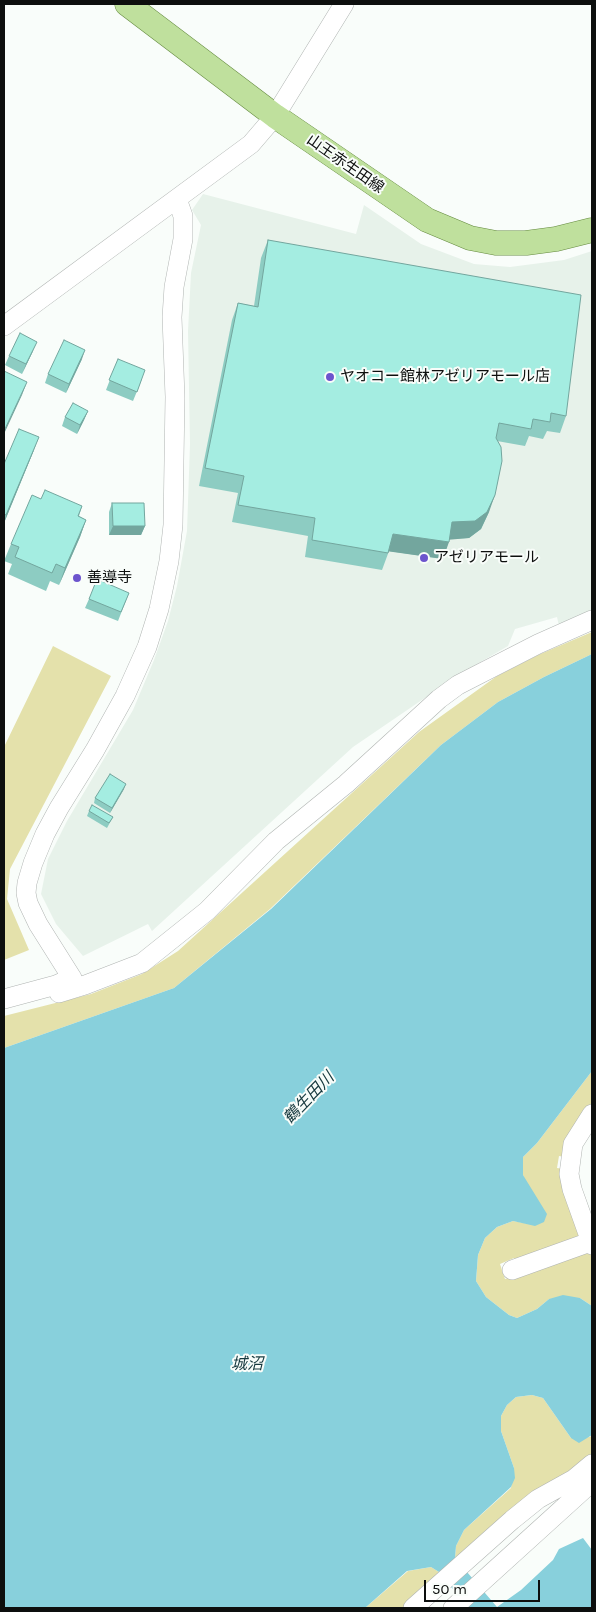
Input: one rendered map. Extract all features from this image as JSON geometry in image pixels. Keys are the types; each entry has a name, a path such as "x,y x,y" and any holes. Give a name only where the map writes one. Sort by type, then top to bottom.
{"main road":[{"name":"山王赤生田線","path":"127,4 275,116 427,220 470,238 496,243 526,243 556,239 592,230"}],"street":[{"path":"4,326 251,144 275,116 344,4"},
{"path":"4,999 72,978 38,924 28,902 26,893 27,883 33,863 58,808 95,750 125,696 147,647 161,600 169,561 173,524 175,397 172,317 183,216 177,199"},
{"path":"4,1010 85,985 142,963 207,911 276,841 346,784 439,699 458,685 538,644 592,620"},
{"path":"512,1270 591,1244 572,1189 569,1174 573,1144 592,1114"},
{"path":"413,1608 532,1504 574,1479 592,1464"},
{"path":"452,1608 592,1482"}],"shaded area":[{"name":"アゼリアモール","path":"203,194 356,234 364,205 421,244 474,264 510,267 564,260 592,251 592,611 559,626 557,617 515,629 508,646 460,674 353,747 152,931 148,924 83,956 56,924 41,894 48,859 67,821 133,710 168,621 177,586 187,531 190,444 188,331 191,273 201,225 192,210"},
{"path":"592,632 592,654 498,702 441,745 270,909 174,988 4,1048 4,1016 91,994 142,974 178,951 419,732 497,676 538,655"},
{"path":"53,646 111,676 10,869 7,899 29,950 4,960 4,747"},
{"path":"592,1071 592,1105 565,1157 559,1156 557,1168 564,1169 586,1238 516,1262 514,1258 500,1264 505,1279 592,1251 592,1306 580,1298 549,1299 537,1309 517,1318 509,1315 486,1297 476,1281 478,1255 485,1238 497,1227 513,1221 535,1225 523,1175 523,1157 537,1143"},
{"path":"532,1395 543,1398 571,1438 590,1437 592,1435 592,1457 459,1557 455,1558 456,1546 464,1530 511,1488 514,1468 501,1431 501,1416 507,1405 516,1397"},
{"path":"431,1567 439,1572 437,1578 405,1608 365,1608 408,1571"}],"water":[{"name":"城沼","path":"592,654 592,1071 537,1143 523,1157 523,1175 547,1214 544,1222 535,1226 513,1221 497,1227 485,1238 478,1255 476,1281 486,1297 509,1315 517,1318 537,1309 549,1299 563,1295 580,1298 592,1306 592,1435 579,1443 571,1438 543,1398 532,1395 516,1397 507,1405 501,1416 501,1431 514,1468 515,1478 511,1487 464,1530 456,1546 455,1558 497,1607 521,1590 553,1560 559,1549 583,1538 592,1550 592,1608 468,1608 439,1572 431,1567 407,1571 365,1608 4,1608 4,1048 174,988 271,909 441,745 498,702"}],"building":[{"path":"268,240 581,295 566,416 551,413 550,422 533,419 531,429 499,423 496,438 501,447 502,461 495,495 487,512 475,521 452,522 449,542 393,534 388,553 312,540 315,518 238,505 244,476 205,468 238,303 258,307"},
{"path":"20,333 37,342 26,364 9,356"},
{"path":"64,340 85,350 69,384 48,374"},
{"path":"118,359 145,370 137,392 109,380"},
{"path":"4,371 27,382 4,431"},
{"path":"73,403 88,411 80,425 65,417"},
{"path":"19,429 39,437 6,515 4,514 4,464"},
{"path":"45,490 82,506 78,516 86,520 65,568 56,564 52,573 15,557 19,547 11,544 32,495 41,499"},
{"path":"112,503 144,503 145,526 113,526"},
{"path":"97,579 129,593 121,612 89,599"},
{"path":"110,774 126,784 112,808 95,798"},
{"path":"92,805 113,817 109,823 89,811"}],"place":[{"name":"ヤオコー館林アゼリアモール店","path":"330,377"},
{"name":"アゼリアモール","path":"424,558"},
{"name":"善導寺","path":"77,578"}],"water label":[{"name":"鶴生田川","path":"309,1098"}]}
